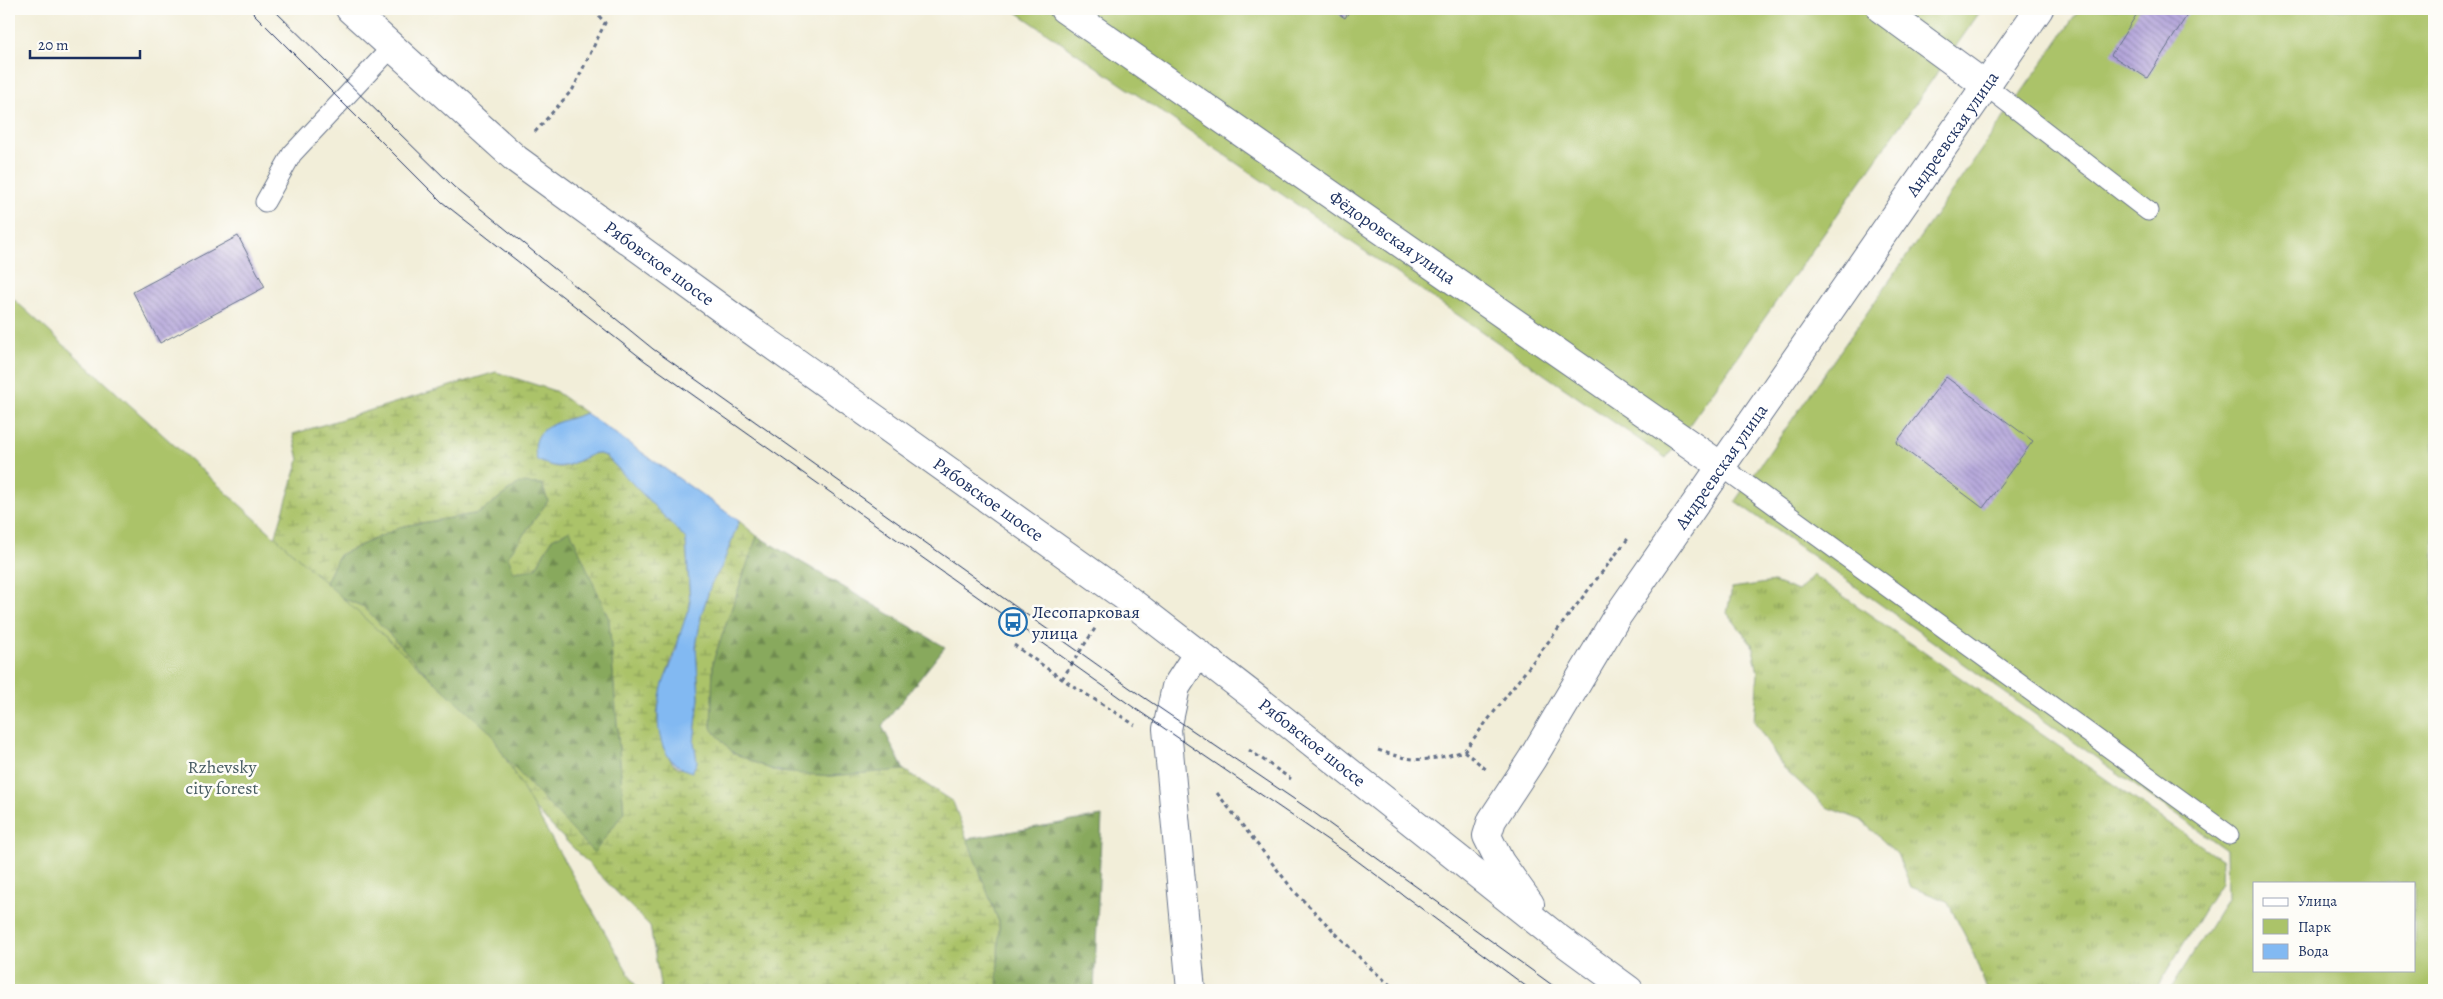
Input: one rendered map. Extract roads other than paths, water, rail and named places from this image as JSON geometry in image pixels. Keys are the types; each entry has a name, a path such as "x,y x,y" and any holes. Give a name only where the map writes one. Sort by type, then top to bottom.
{"street":[{"name":"Рябовское шоссе","path":"350,9 516,159 744,325 1121,594 1554,935 1629,990"},
{"name":"Фёдоровская улица","path":"1064,9 1720,466"},
{"path":"1881,9 1985,85"},
{"name":"Андреевская улица","path":"1554,935 1500,862 1487,836 1492,820 1532,759 1616,618 2039,9"},
{"path":"1190,990 1167,729 1176,687 1198,653"}],"lane":[{"path":"266,202 292,154 392,47"},
{"path":"1985,85 2148,211"},
{"path":"1720,466 2229,835"}],"water":[{"path":"586,413 739,521 722,566 711,584 701,616 696,647 699,698 694,742 697,762 692,772 679,767 670,758 664,748 658,723 658,709 663,684 675,655 690,602 686,539 606,456 596,453 574,463 561,466 537,460 535,448 537,438 542,432 549,426"}],"tram line":[{"path":"249,9 442,202 645,361 1133,707 1348,854 1531,990"},
{"path":"273,9 454,187 653,349 1130,688 1313,812 1559,990"}],"place":[{"name":"Лесопарковая улица","path":"1013,622"}],"park label":[{"name":"Rzhevsky city forest","path":"222,778"}]}
